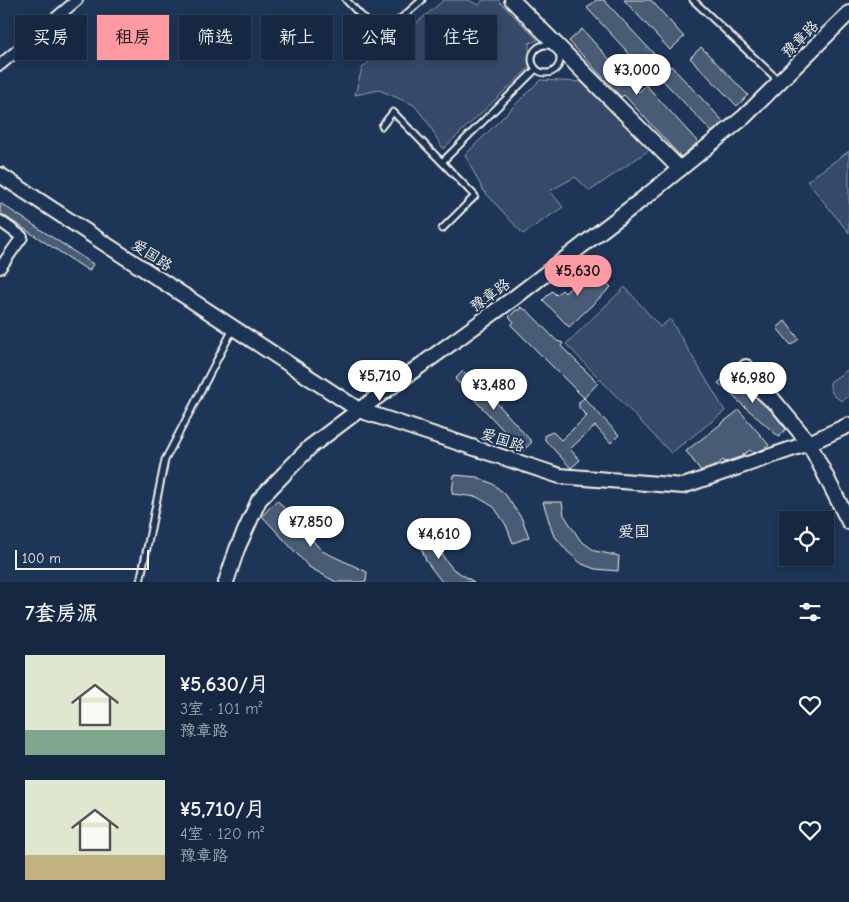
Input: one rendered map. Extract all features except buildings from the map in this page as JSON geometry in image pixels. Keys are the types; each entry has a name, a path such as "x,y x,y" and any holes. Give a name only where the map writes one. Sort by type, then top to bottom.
{"street":[{"path":"0,65 77,0"},
{"path":"512,0 557,48 680,169"},
{"name":"豫章路","path":"226,582 237,549 259,500 310,447 514,298 680,169 744,117 849,13"},
{"name":"爱国路","path":"0,175 359,410 560,476 683,486 806,439 849,425"},
{"path":"0,221 22,236 0,268"},
{"path":"746,367 806,439 849,522"}],"lane":[{"path":"346,0 381,36 422,0"},
{"path":"693,0 780,81"},
{"path":"547,45 557,48 560,61 556,69 552,72 544,73 536,69 532,55 538,47 547,45"},
{"path":"442,162 536,69"},
{"path":"382,126 394,112 475,196 442,229"},
{"path":"140,582 165,460 234,328"},
{"path":"730,369 806,439"}],"shaded area":[{"path":"444,0 468,0 479,5 483,0 498,0 538,40 529,43 530,67 443,149 429,124 414,105 379,90 355,95 362,68 372,60 415,60 415,24 425,16 425,60 497,60 497,15 426,15"},
{"path":"540,80 581,82 652,148 590,191 575,177 550,191 563,207 523,234 483,190 465,155"},
{"path":"849,151 849,233 807,181"},
{"path":"625,287 660,327 670,319 725,411 671,453 566,344"},
{"path":"849,369 849,396 842,401 833,393 830,388 830,382"}],"district":[{"name":"爱国","path":"634,531"}]}
